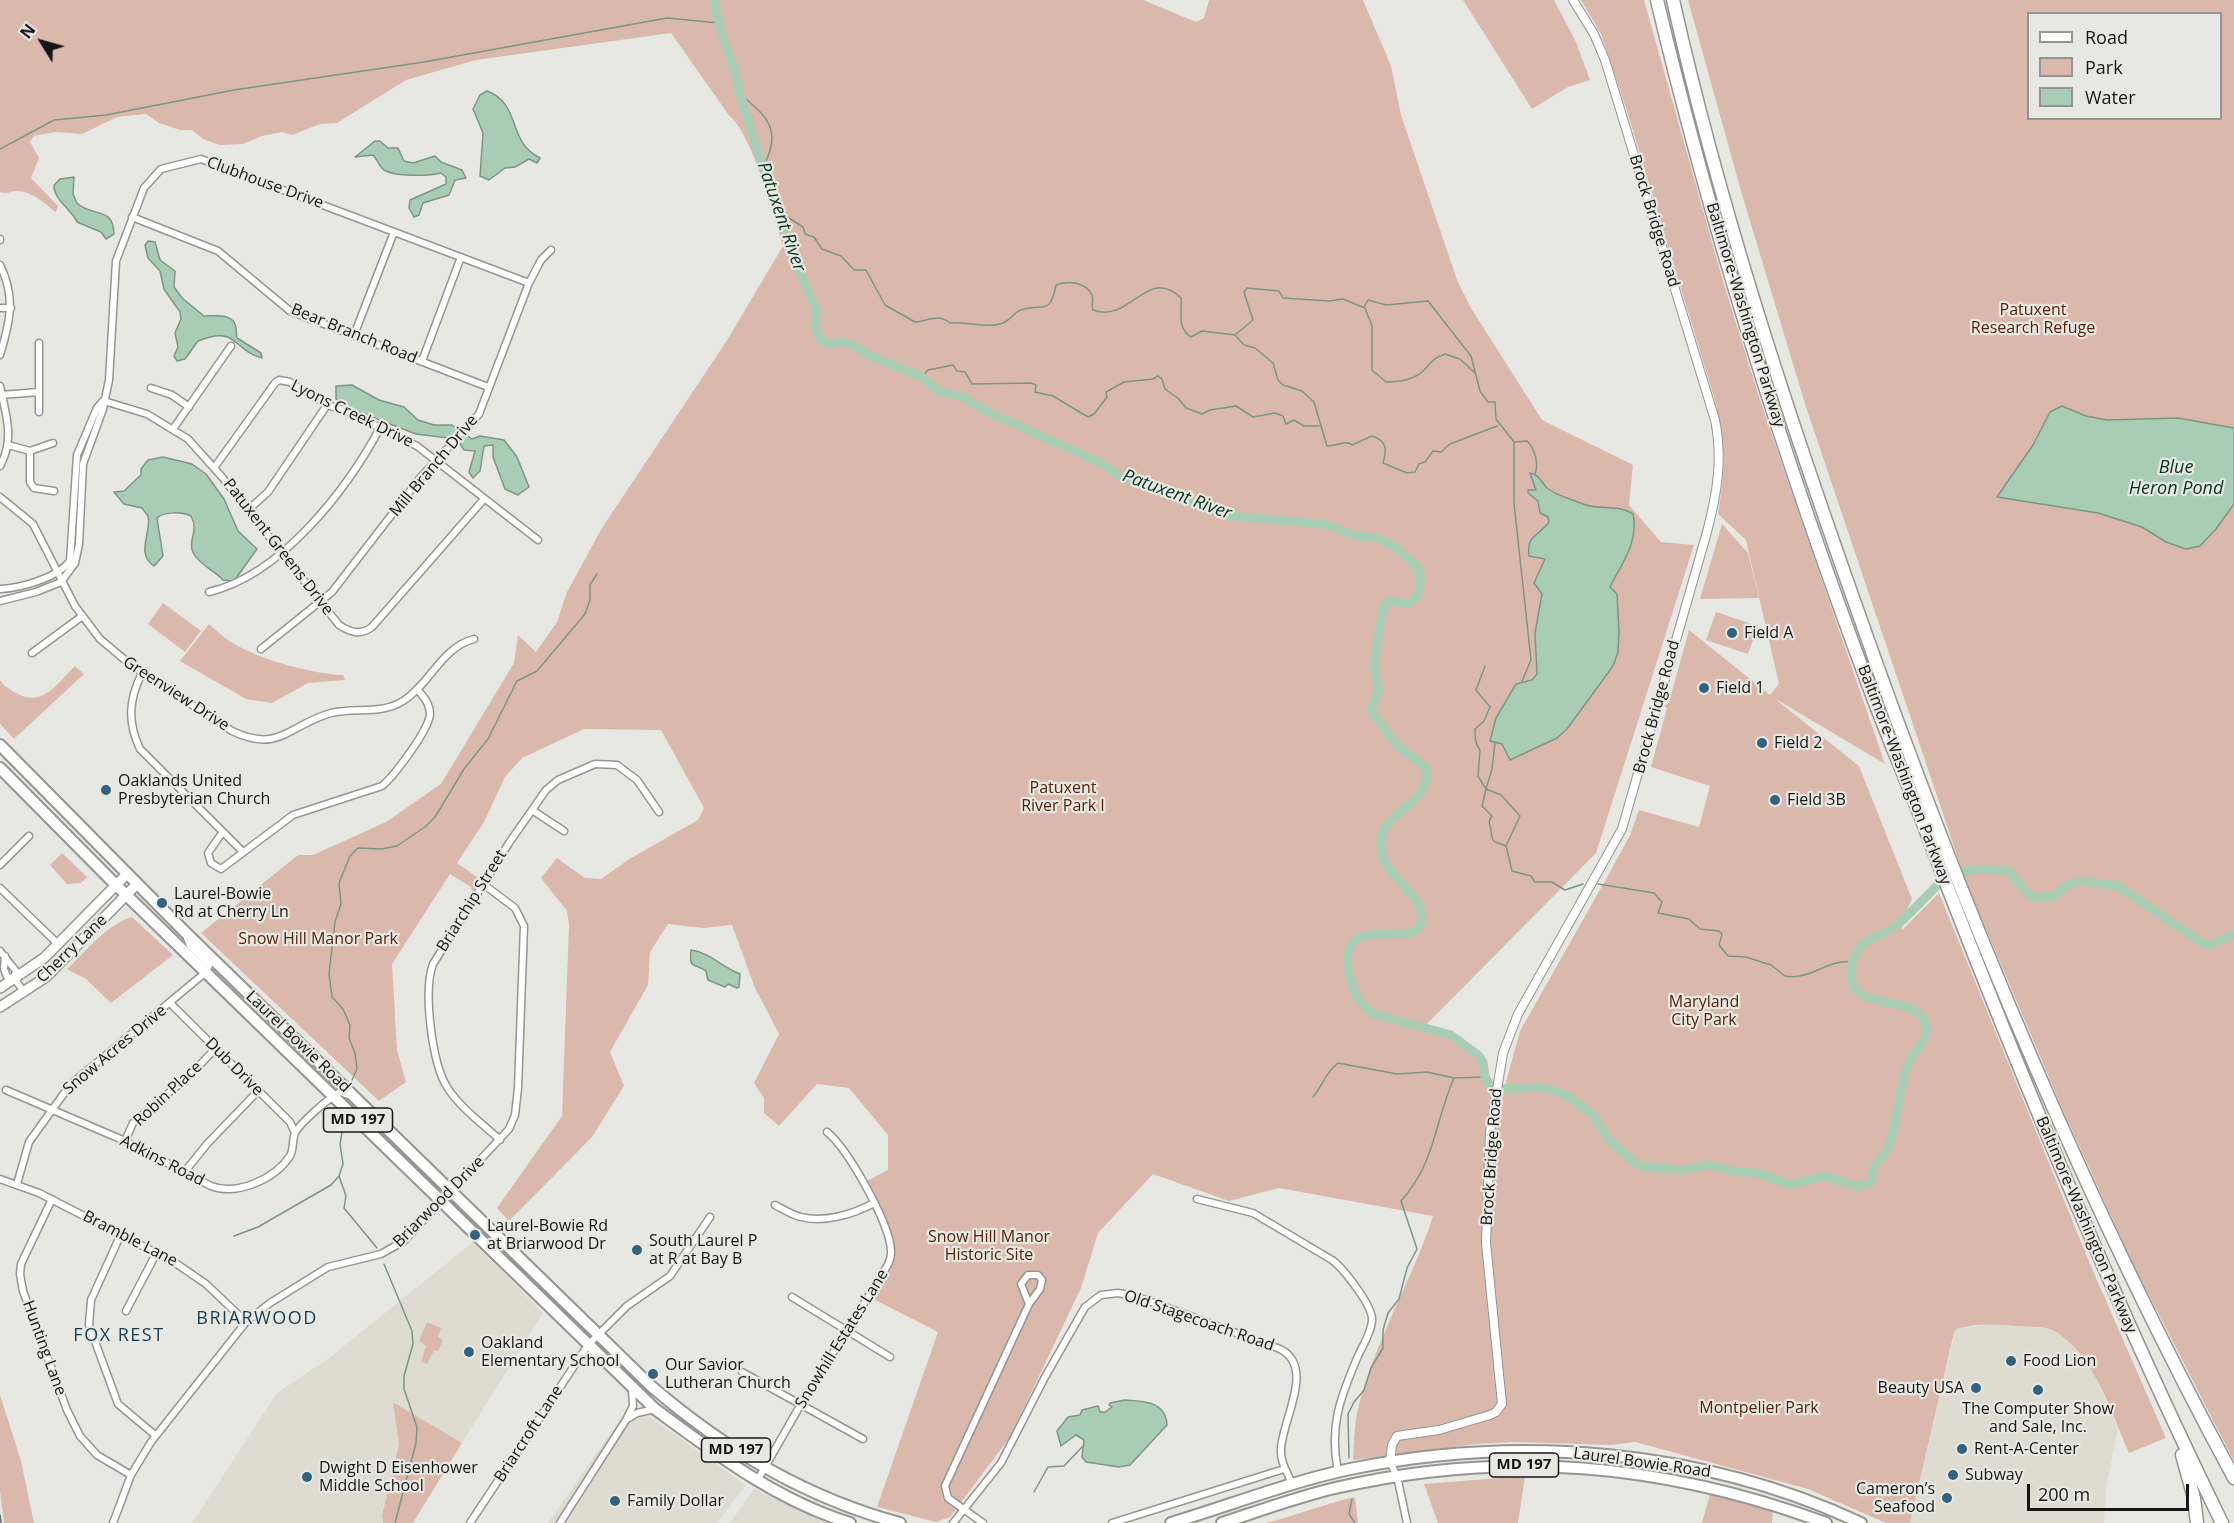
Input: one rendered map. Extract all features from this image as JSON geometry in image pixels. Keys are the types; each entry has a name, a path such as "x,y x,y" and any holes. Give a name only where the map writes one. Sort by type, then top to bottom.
{"highway":[{"name":"Baltimore-Washington Parkway","path":"1657,0 1715,217 1793,471 1872,694 1972,914 2086,1182 2179,1373 2234,1478"},
{"name":"Baltimore-Washington Parkway","path":"1673,0 1729,211 1780,381 1934,834 1959,919 2069,1190 2156,1386 2222,1523"},
{"path":"2156,1386 2184,1460 2197,1523"}],"main road":[{"name":"Laurel Bowie Road","path":"0,745 184,931 598,1335 683,1413 720,1440 766,1468 835,1502 900,1523"},
{"name":"Laurel Bowie Road","path":"0,768 127,896 655,1409 714,1454 757,1482 850,1523"},
{"name":"Cherry Lane","path":"0,988 58,944 127,874"},
{"name":"Cherry Lane","path":"0,1007 56,967 137,884"},
{"name":"Laurel Bowie Road","path":"1171,1523 1338,1472 1437,1454 1529,1451 1609,1455 1665,1462 1750,1482 1861,1523"},
{"name":"Laurel Bowie Road","path":"1222,1523 1324,1491 1397,1476 1488,1466 1602,1468 1726,1490 1826,1523"},
{"path":"1184,1519 1193,1522 1228,1512 1239,1518"}],"street":[{"name":"Brock Bridge Road","path":"1390,1462 1392,1446 1397,1436 1439,1430 1490,1415 1500,1409 1501,1389 1486,1243 1490,1132 1495,1093 1506,1043 1518,1014 1622,829 1707,532 1718,478 1719,451 1715,420 1599,44 1573,0"},
{"name":"Clubhouse Drive","path":"61,582 68,576 78,553 83,464 103,409 109,380 116,261 144,188 161,169 201,159 529,283"},
{"name":"Bear Branch Road","path":"132,217 218,251 290,311 489,387"},
{"path":"354,335 394,232"},
{"name":"Mill Branch Drive","path":"261,649 321,602 350,571 420,477 467,430 478,414 529,283 542,260 551,250"},
{"path":"422,362 461,257"},
{"path":"0,264 8,286 12,308 0,356"},
{"path":"0,308 12,308"},
{"path":"39,343 39,412"},
{"path":"172,429 231,346"},
{"name":"Lyons Creek Drive","path":"214,468 279,380 290,382 327,405 344,410 417,446 538,540"},
{"path":"0,386 8,418 8,445 0,466"},
{"path":"151,388 172,395 189,406"},
{"path":"1,395 39,392"},
{"name":"Clubhouse Drive","path":"57,573 66,566 72,555 77,455 97,408 104,401"},
{"name":"Patuxent Greens Drive","path":"104,401 147,414 188,439 249,510 321,602 344,628 354,633 367,631 484,499"},
{"path":"249,510 268,492 327,405"},
{"path":"208,592 238,583 281,552 315,522 380,428"},
{"path":"8,445 28,449 53,443"},
{"path":"28,449 31,485 34,488 54,490"},
{"name":"Greenview Drive","path":"0,497 33,524 81,617 108,647 142,673 232,731 257,739 283,736 330,713 389,707 417,689 461,642 474,639"},
{"path":"0,589 15,588 57,573"},
{"path":"0,601 36,592 61,582"},
{"path":"32,653 81,617"},
{"path":"142,673 133,693 130,710 132,730 140,749 243,852"},
{"path":"222,833 208,851 211,863 223,869 293,815 361,795 387,782 429,719 427,701 417,689"},
{"name":"Briarchip Street","path":"500,1140 456,1098 443,1080 439,1069 429,996 433,964 532,810 546,790 558,780 583,768 609,764 623,768 637,780 658,812"},
{"path":"532,810 564,831"},
{"path":"0,865 29,836"},
{"name":"Briarwood Drive","path":"113,1523 131,1475 155,1435 246,1322 270,1303 328,1267 376,1256 397,1246 500,1140 511,1125 517,1108 524,926 515,908 483,884"},
{"path":"0,888 58,944"},
{"path":"184,931 190,946 210,965 206,972"},
{"path":"2,953 7,977 14,979 24,992"},
{"name":"Snow Acres Drive","path":"17,1184 29,1142 73,1082 206,972"},
{"name":"Dub Drive","path":"170,1003 290,1122 295,1132"},
{"name":"Robin Place","path":"125,1141 133,1123 190,1075 215,1049"},
{"name":"Adkins Road","path":"6,1090 125,1141 221,1189 251,1184 272,1173 291,1155 295,1132 332,1096"},
{"path":"186,1170 207,1144 258,1091"},
{"path":"332,1096 340,1092 355,1097"},
{"name":"Snowhill Estates Lane","path":"757,1482 801,1404 881,1276 891,1254 886,1233 874,1203 834,1138 827,1132"},
{"name":"Bramble Lane","path":"0,1179 52,1199 157,1252 198,1277 246,1322"},
{"name":"Hunting Lane","path":"52,1199 21,1264 23,1291 67,1410 80,1436 98,1455 131,1475"},
{"path":"1197,1199 1253,1213 1336,1263 1371,1313 1371,1328 1346,1386 1335,1420 1334,1445 1338,1472"},
{"path":"775,1205 800,1217 823,1218 850,1213 874,1203"},
{"name":"Briarcroft Lane","path":"471,1523 588,1345 627,1306 670,1276 710,1217"},
{"path":"121,1234 91,1300 88,1325 118,1404 155,1435"},
{"path":"126,1311 157,1252"},
{"path":"983,1523 948,1498 945,1491 1029,1304 1040,1289 1042,1280 1033,1274 1024,1277 1021,1284 1029,1304"},
{"name":"Old Stagecoach Road","path":"953,1523 1002,1463 1045,1377 1085,1307 1097,1297 1112,1293 1147,1301 1280,1349 1290,1356 1296,1367 1297,1377 1281,1446 1284,1469 1292,1485"},
{"path":"792,1297 890,1357"},
{"path":"742,1372 863,1439"},
{"path":"560,1523 626,1420 633,1406 632,1388"},
{"path":"626,1420 637,1413 655,1409"},
{"path":"1390,1462 1397,1476 1407,1523"},
{"path":"1112,1523 1284,1469"}],"shaded area":[{"path":"473,1242 543,1313 462,1443 394,1402 399,1444 382,1514 383,1523 192,1523 277,1393 329,1358"},
{"path":"1992,1324 2050,1329 2075,1344 2091,1367 2118,1429 2106,1488 2104,1523 1910,1523 1956,1329"},
{"path":"628,1408 651,1418 746,1485 717,1523 548,1523"},
{"path":"754,1489 827,1523 730,1523"}],"green space":[{"path":"0,0 1143,0 1196,22 1204,18 1209,0 1363,0 1391,66 1401,115 1457,280 1471,308 1542,420 1633,465 1629,505 1661,542 1694,545 1596,853 1423,1028 1451,1035 1469,1046 1483,1062 1487,1082 1504,1089 1520,1031 1630,835 1639,810 1699,827 1710,786 1651,767 1667,708 1665,706 1669,702 1689,630 1770,695 1779,684 1746,540 1718,514 1724,456 1714,397 1627,111 1601,34 1581,0 1644,0 1722,278 1761,403 1885,764 1774,698 1859,766 1912,899 1903,918 1902,930 1939,893 2090,1264 2166,1438 2129,1453 2108,1402 2090,1367 2066,1339 2044,1328 1986,1324 1956,1329 1910,1523 1886,1523 1808,1489 1635,1442 1611,1445 1517,1442 1477,1444 1353,1460 1356,1421 1365,1384 1433,1216 1279,1188 1229,1201 1153,1174 1098,1233 1081,1288 1010,1437 950,1517 936,1522 877,1507 938,1332 873,1299 882,1282 888,1253 884,1227 865,1182 888,1170 888,1135 849,1088 817,1084 779,1126 764,1113 764,1098 754,1083 779,1034 755,988 732,925 703,928 668,924 650,952 648,985 610,1052 624,1086 592,1137 509,1221 497,1208 562,1116 569,925 567,911 541,878 557,858 585,878 601,879 631,858 698,820 704,808 661,730 584,729 522,758 505,777 484,822 457,863 477,877 485,875 473,894 471,887 450,874 392,964 397,1050 406,1082 379,1101 201,933 298,855 313,855 386,822 441,784 514,663 518,635 536,652 557,622 567,592 602,528 726,342 783,246 761,176 746,139 671,33 476,60 406,80 337,123 320,124 292,135 282,132 262,136 243,144 220,145 203,139 192,130 180,130 159,123 146,114 117,117 82,134 55,132 34,136 30,142 39,158 31,178 58,206 56,212 37,198 21,191 0,192"},
{"path":"1463,0 1554,0 1576,42 1590,80 1568,87 1532,109"},
{"name":"Patuxent Research Refuge","path":"1688,0 2234,0 2234,1461 2132,1262 2062,1108 1966,882 1805,404 1741,191"},
{"path":"1722,524 1748,553 1759,598 1700,599"},
{"path":"163,603 201,631 185,652 148,624"},
{"name":"Field A","path":"1716,612 1758,626 1748,654 1706,640"},
{"path":"209,624 231,642 255,654 301,669 343,675 345,680 308,683 272,703 246,699 180,661"},
{"path":"75,666 84,674 14,739 0,724 0,680 14,692 33,698 55,687"},
{"path":"62,853 87,877 81,883 67,884 50,865"},
{"path":"132,917 173,955 111,1003 86,979 67,969 105,932"},
{"path":"427,1322 441,1328 438,1337 443,1340 438,1351 434,1350 427,1364 421,1362 426,1346 419,1341"},
{"path":"0,1395 21,1461 34,1523 4,1523 0,1491"},
{"path":"393,1402 462,1443 413,1523 383,1523 382,1515 399,1444"},
{"path":"1525,1476 1518,1523 1438,1523 1424,1484"},
{"path":"1712,1487 1773,1504 1772,1523 1702,1523"},
{"path":"1355,1497 1358,1523 1265,1523 1332,1503"}],"water":[{"path":"487,91 498,97 505,105 522,142 529,151 540,158 537,163 529,159 515,167 505,168 489,180 480,176 483,133 473,109 480,95"},
{"path":"375,141 380,141 388,148 398,148 404,161 413,163 435,156 441,162 462,170 466,178 455,180 449,195 423,203 419,215 414,217 409,208 410,200 446,184 446,177 441,173 396,174 384,170 373,155 355,157"},
{"path":"74,177 73,194 77,203 89,210 106,215 110,219 114,234 106,239 101,232 77,222 56,195 54,185 60,179"},
{"path":"148,241 155,242 160,260 175,271 174,287 182,298 204,316 221,316 233,320 237,338 261,353 262,358 245,350 234,340 221,336 198,341 185,359 177,361 174,356 178,347 175,333 181,319 180,312 164,289 160,271 148,258 145,245"},
{"path":"352,385 379,400 404,407 418,420 434,425 452,425 472,439 480,436 504,440 517,457 529,487 518,495 505,489 493,457 493,445 484,446 480,471 473,478 469,472 475,451 464,450 457,439 416,434 351,409 336,399 336,386"},
{"name":"Blue Heron Pond","path":"2062,406 2086,416 2107,420 2178,418 2234,428 2234,504 2200,546 2186,549 2166,542 2142,527 2098,513 1997,497 2033,445 2050,412"},
{"path":"163,457 192,464 206,474 224,499 238,531 257,549 234,581 223,580 197,558 191,545 194,532 193,522 191,516 187,515 168,513 157,518 163,556 154,566 148,561 145,549 148,516 142,508 124,504 114,492 124,491 141,475 141,469 148,460"},
{"path":"1530,473 1538,477 1550,491 1564,497 1589,506 1620,509 1633,514 1634,534 1628,552 1610,587 1617,594 1619,632 1618,652 1613,666 1567,729 1557,738 1510,760 1502,744 1490,741 1496,718 1516,684 1532,680 1537,674 1535,633 1542,594 1534,583 1545,559 1529,556 1529,544 1549,522 1548,517 1540,513 1538,501 1528,493 1528,490 1536,490"},
{"path":"691,950 704,954 740,974 739,987 728,984 725,987 708,980 706,971 692,964"},
{"path":"1125,1400 1146,1402 1158,1407 1166,1417 1167,1425 1130,1465 1119,1467 1086,1462 1082,1457 1084,1440 1076,1435 1061,1446 1057,1431 1068,1417 1080,1415 1082,1410 1098,1406 1100,1412 1105,1412 1112,1407 1110,1403"}],"waterway":[{"name":"Patuxent River","path":"714,0 722,35 735,70 740,94 763,167 797,266 817,311 815,327 820,339 829,344 843,342 853,345 870,356 922,377 940,392 961,396 992,414 1101,463 1118,475 1229,516 1324,524 1357,536 1378,538 1399,550 1419,569 1420,584 1415,599 1407,603 1388,601 1382,612 1374,667 1379,691 1371,710 1397,745 1426,768 1423,790 1390,821 1381,842 1388,866 1418,904 1422,913 1421,924 1414,931 1403,934 1374,934 1361,937 1351,944 1348,959 1352,984 1360,1001 1373,1014 1451,1035 1478,1055 1483,1062 1485,1077 1490,1085 1504,1089 1542,1087 1568,1096 1592,1114 1610,1141 1639,1166 1682,1170 1708,1165 1761,1174 1790,1185 1825,1176 1859,1187 1870,1183 1874,1167 1888,1148 1907,1067 1923,1040 1926,1028 1919,1013 1908,1007 1868,997 1857,991 1852,981 1852,965 1855,955 1864,943 1897,925 1942,880 1966,871 1983,869 2009,871 2029,895 2036,898 2054,896 2067,885 2083,881 2118,886 2207,946 2234,935"},
{"path":"0,149 54,120 106,115 234,90 424,62 667,18 719,23"},
{"path":"740,94 758,110 770,126 772,144 763,167"},
{"path":"778,211 803,227 805,234 814,237 822,249 841,256 854,270 866,270 885,305 915,322 942,318 950,323 999,324 1021,310 1046,306 1051,301 1056,285 1065,283 1076,283 1085,287 1092,295 1093,310 1106,312 1118,309 1148,291 1158,288 1169,290 1181,298 1181,320 1187,334 1191,337 1202,331 1235,335 1244,345 1255,348 1273,363 1278,380 1283,385 1302,391 1314,402 1327,446 1347,443 1352,445 1372,436 1381,440 1385,446 1383,463 1407,473 1415,472 1419,464 1425,462 1433,451 1441,452 1450,444 1497,426"},
{"path":"1236,334 1253,320 1244,292 1247,288 1279,291 1283,298 1329,301 1343,299 1365,308 1372,326 1372,370 1386,382 1415,377 1435,359 1445,354 1460,359 1476,374"},
{"path":"1364,307 1368,300 1386,305 1428,301 1471,356 1480,391 1488,402 1495,402 1496,419 1514,442 1514,503 1531,660 1522,681"},
{"path":"922,377 928,370 953,365 957,371 965,372 972,384 1031,383 1036,385 1035,392 1053,396 1088,417 1094,414 1107,397 1106,392 1124,382 1153,379 1158,376 1162,379 1165,389 1178,398 1186,408 1202,414 1210,410 1236,406 1253,417 1275,413 1283,416 1286,424 1294,420 1304,426 1319,426"},
{"path":"1515,442 1527,441 1530,444 1536,461 1535,474"},
{"path":"352,1080 357,1069 355,1053 349,1038 350,1025 343,1009 332,997 329,974 335,922 341,904 339,883 350,856 358,848 381,849 397,846 425,827 435,817 464,769 488,739 517,681 537,671 585,614 590,600 590,585 597,574"},
{"path":"1485,666 1476,690 1490,707 1484,721 1475,729 1475,735 1480,750 1478,776 1486,789 1482,806 1492,816 1489,823 1493,839 1506,846 1512,871 1531,876 1535,882 1552,882 1565,890 1583,884"},
{"path":"1495,742 1492,769 1486,789 1501,795 1520,816 1506,846"},
{"path":"1598,884 1654,893 1662,902 1658,913 1689,919 1700,929 1719,931 1722,934 1719,945 1728,956 1746,957 1771,965 1785,976 1794,977 1836,963 1853,962"},
{"path":"1313,1097 1338,1063 1397,1074 1427,1072 1454,1078"},
{"path":"1349,1458 1348,1414 1364,1390 1371,1368 1383,1348 1383,1330 1388,1313 1399,1299 1407,1268 1417,1249 1401,1201 1413,1186 1428,1157 1454,1078 1485,1077"},
{"path":"344,1121 340,1144 343,1164 339,1176 346,1196 344,1208 377,1248"},
{"path":"234,1236 258,1227 331,1185 339,1176"},
{"path":"384,1264 412,1331 413,1344 404,1376 404,1389 417,1427 416,1443 395,1523"},
{"path":"1034,1492 1048,1467 1064,1466 1084,1445"},
{"path":"1352,1499 1349,1514 1355,1523"}],"railway":[{"path":"0,1515 1,1523"}],"place":[{"name":"Field A","path":"1732,633"},
{"name":"Field 1","path":"1704,688"},
{"name":"Field 2","path":"1762,743"},
{"name":"Oaklands United Presbyterian Church","path":"106,790"},
{"name":"Field 3B","path":"1775,800"},
{"name":"Laurel-Bowie Rd at Cherry Ln","path":"162,903"},
{"name":"Laurel-Bowie Rd at Briarwood Dr","path":"475,1235"},
{"name":"South Laurel P at R at Bay B","path":"637,1250"},
{"name":"Oakland Elementary School","path":"469,1352"},
{"name":"Food Lion","path":"2011,1361"},
{"name":"Our Savior Lutheran Church","path":"653,1374"},
{"name":"Beauty USA","path":"1976,1388"},
{"name":"The Computer Show and Sale, Inc.","path":"2038,1390"},
{"name":"Rent-A-Center","path":"1962,1449"},
{"name":"Subway","path":"1953,1475"},
{"name":"Dwight D Eisenhower Middle School","path":"307,1477"},
{"name":"Cameron’s Seafood","path":"1947,1498"},
{"name":"Family Dollar","path":"615,1501"}],"district":[{"name":"BRIARWOOD","path":"257,1319"},
{"name":"FOX REST","path":"119,1336"}],"park label":[{"name":"Patuxent River Park I","path":"1063,797"},
{"name":"Snow Hill Manor Park","path":"318,939"},
{"name":"Maryland City Park","path":"1704,1011"},
{"name":"Snow Hill Manor Historic Site","path":"989,1246"},
{"name":"Montpelier Park","path":"1759,1408"}]}
